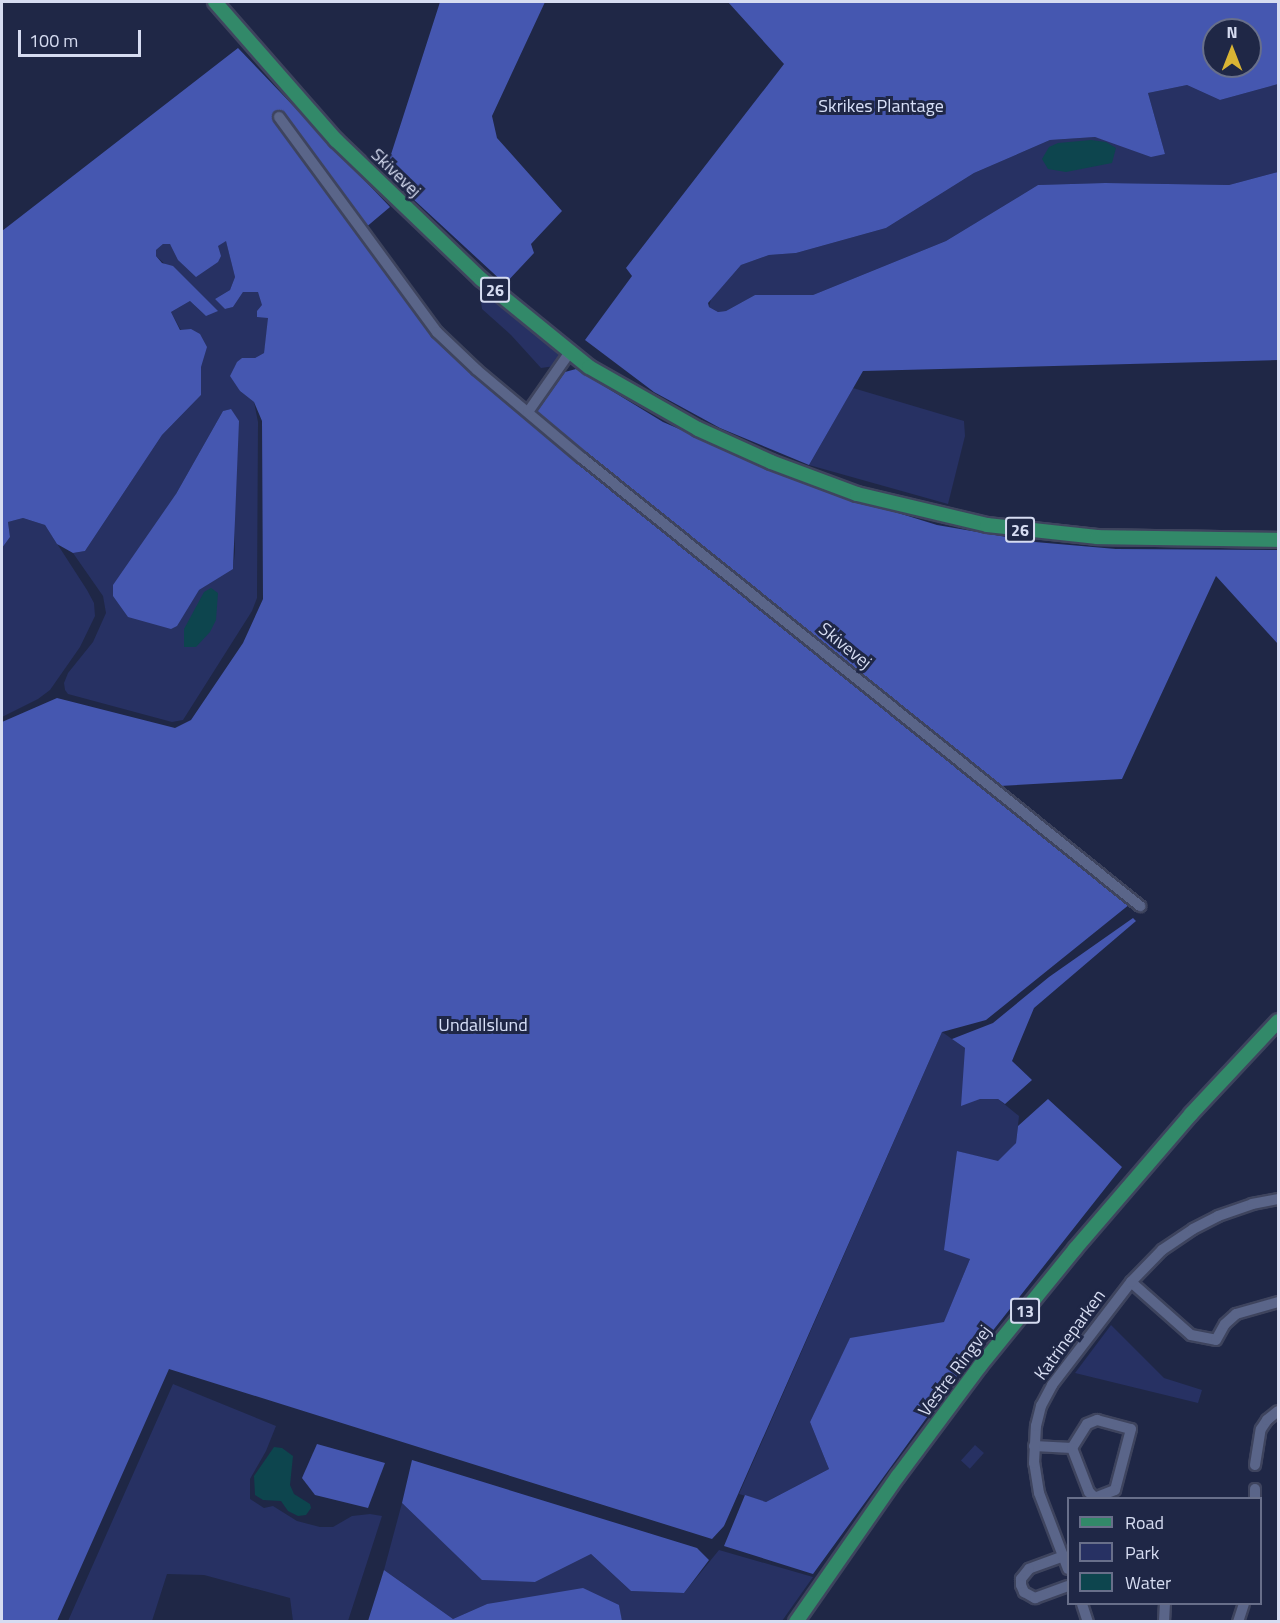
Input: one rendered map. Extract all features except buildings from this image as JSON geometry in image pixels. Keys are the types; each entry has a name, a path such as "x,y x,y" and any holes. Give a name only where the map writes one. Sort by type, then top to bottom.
{"main road":[{"name":"Skivevej","path":"215,2 336,140 481,279 570,352 639,397 698,429 814,479 902,506 987,525 1067,535 1278,540"},
{"name":"Vestre Ringvej","path":"796,1622 898,1476 1009,1330 1191,1114 1278,1021"}],"street":[{"name":"Skivevej","path":"279,117 437,332 477,370 582,458 1140,906"},
{"path":"528,412 570,352"},
{"name":"Katrineparken","path":"1067,1566 1039,1492 1034,1463 1034,1446 1041,1406 1052,1385 1131,1281 1162,1250 1193,1229 1251,1204 1278,1199"},
{"path":"1131,1281 1191,1335 1216,1340 1225,1324 1236,1314 1278,1302"},
{"path":"1255,1466 1261,1429 1267,1420 1278,1411"},
{"path":"1072,1448 1087,1424 1097,1420 1131,1429 1115,1490 1098,1497"},
{"path":"1034,1446 1072,1448"},
{"path":"1072,1448 1089,1492 1094,1497"},
{"path":"1064,1556 1029,1569 1024,1573 1021,1586 1024,1592 1035,1598 1067,1586"},
{"path":"1082,1605 1088,1622"},
{"path":"1164,1622 1165,1605"},
{"path":"1238,1622 1244,1605"}],"green space":[{"path":"440,2 545,2 492,116 497,138 562,211 531,244 534,253 505,284 385,173"},
{"name":"Skrikes Plantage","path":"728,2 1278,2 1278,84 1220,100 1187,85 1148,93 1165,154 1151,157 1095,137 1050,140 974,173 886,228 796,253 769,255 741,265 708,303 709,307 718,312 726,311 755,295 813,295 946,241 1038,185 1105,183 1229,185 1278,172 1278,360 863,371 809,465 720,428 654,392 585,340 632,276 626,268 784,64"},
{"name":"Undallslund","path":"238,48 390,207 358,234 433,335 476,377 1130,904 986,1020 942,1032 724,1526 712,1539 169,1369 57,1621 2,1621 2,722 57,698 175,728 191,720 243,643 263,599 262,421 254,402 240,391 230,376 237,362 242,358 255,358 264,353 268,318 257,317 257,311 262,305 258,292 243,292 233,307 225,309 215,299 230,290 235,277 226,241 218,246 221,256 218,262 196,277 178,260 170,244 163,244 156,250 156,256 162,263 173,266 218,311 206,316 190,301 171,312 180,330 191,329 200,334 207,347 201,367 201,395 162,435 85,551 73,553 57,544 45,525 23,518 8,522 10,537 2,548 2,231"},
{"path":"1278,84 1278,172 1229,185 1105,183 1038,185 946,241 813,295 755,295 726,311 718,312 709,307 711,299 741,265 769,255 796,253 886,228 974,173 1050,140 1095,137 1165,154 1148,93 1187,85 1220,100"},
{"path":"226,240 235,277 230,290 215,299 225,309 233,307 243,292 259,292 269,318 264,353 255,358 242,358 234,368 240,391 254,402 258,422 257,598 252,611 183,720 172,722 68,694 65,690 64,683 68,673 93,642 106,613 103,596 73,553 85,551 162,435 201,395 201,367 171,312 190,301 206,316 167,266 156,256 156,250 163,244 170,244 176,252 217,246","holes":["231,409 235,552 233,568 199,590 176,494 223,411"]},
{"path":"487,294 492,294 557,350 559,359 555,366 541,368 511,335 482,309 481,302"},
{"path":"576,369 663,422 814,487 937,525 1035,542 1116,549 1278,550 1278,644 1216,576 1122,779 999,786 536,413 565,372"},
{"path":"853,388 964,421 965,436 948,504 809,465"},
{"path":"231,409 239,421 233,569 199,590 177,626 171,629 128,617 113,596 113,585 176,494 223,411"},
{"path":"23,518 45,525 87,590 94,603 95,616 80,647 50,690 38,699 2,717 2,548 10,537 8,522"},
{"path":"1133,918 1136,921 1034,1008 1012,1061 1032,1080 1005,1104 998,1099 980,1099 961,1106 965,1048 952,1039 993,1023 1049,977"},
{"path":"942,1032 965,1048 980,1099 998,1099 1019,1116 1016,1143 998,1162 957,1151 970,1259 944,1323 850,1339 810,1422 829,1469 766,1502 739,1494"},
{"path":"1048,1099 1122,1167 957,1376 813,1574 724,1546 745,1495 766,1502 829,1469 810,1422 850,1338 944,1322 970,1259 944,1250 957,1151 998,1161 1016,1143 1018,1126"},
{"path":"1111,1325 1164,1378 1202,1390 1198,1403 1075,1373"},
{"path":"173,1384 276,1426 266,1451 250,1479 250,1499 264,1508 273,1506 297,1521 320,1527 333,1527 352,1516 370,1514 382,1516 348,1621 293,1621 290,1598 204,1575 167,1574 152,1621 68,1621"},
{"path":"317,1444 385,1463 368,1508 315,1495 302,1478"},
{"path":"975,1445 984,1453 970,1469 961,1461"},
{"path":"412,1460 697,1548 709,1560 684,1593 631,1591 591,1554 535,1582 482,1580 402,1503"},
{"path":"402,1503 483,1580 535,1582 591,1554 631,1591 684,1593 719,1550 813,1577 782,1621 622,1622 619,1605 487,1604 453,1619 384,1570"},
{"path":"384,1570 453,1619 487,1604 583,1588 619,1605 622,1621 368,1621"}],"water":[{"path":"1091,140 1106,142 1116,148 1112,163 1066,172 1048,169 1042,159 1049,147 1058,143"},
{"path":"211,588 218,593 216,620 210,632 196,647 184,647 184,629 204,592"},
{"path":"274,1447 282,1448 293,1456 290,1485 294,1494 310,1504 311,1508 306,1515 298,1516 288,1511 281,1501 263,1500 255,1495 254,1476"}]}
